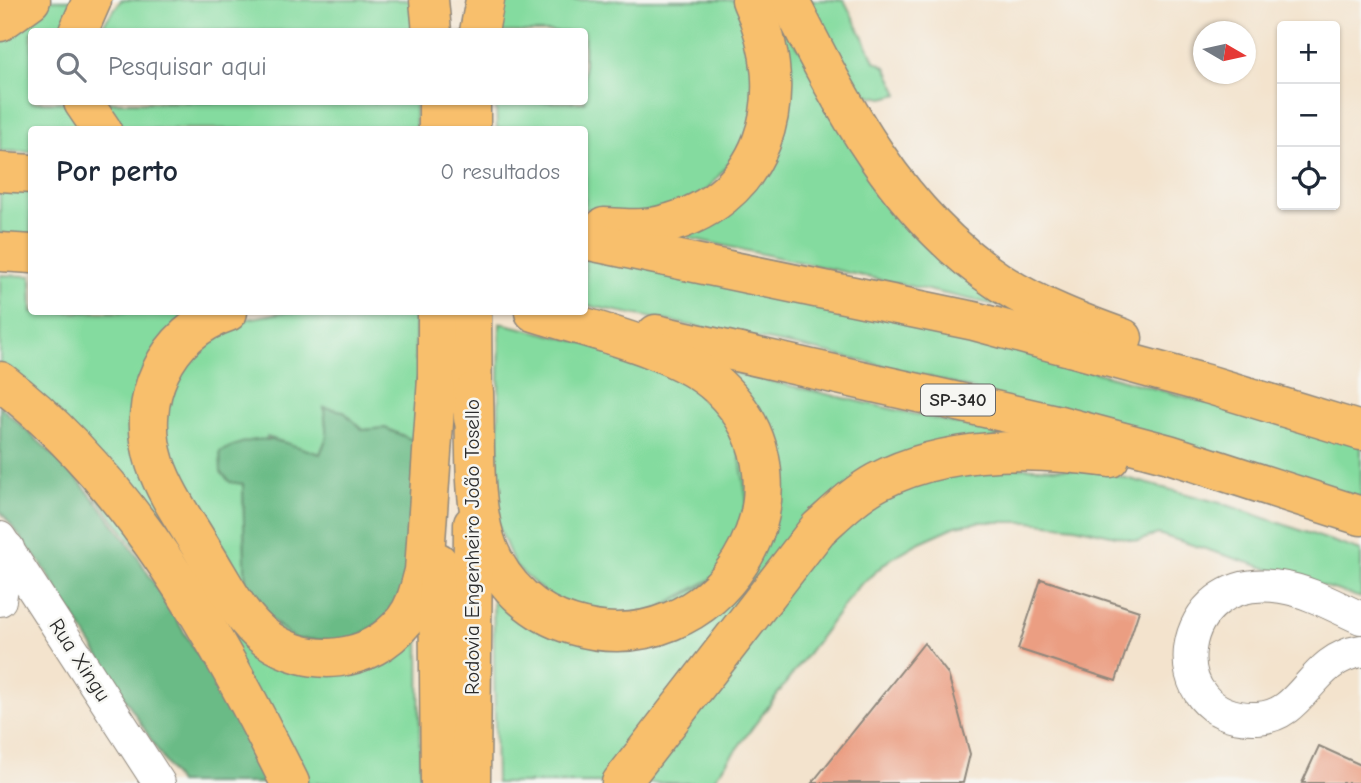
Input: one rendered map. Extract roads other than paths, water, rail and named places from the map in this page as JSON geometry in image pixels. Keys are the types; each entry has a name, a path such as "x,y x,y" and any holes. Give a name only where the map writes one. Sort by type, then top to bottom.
{"highway":[{"path":"0,22 31,0"},
{"path":"80,28 92,0"},
{"path":"429,0 432,28"},
{"path":"439,0 439,28"},
{"path":"471,0 471,28"},
{"path":"480,28 485,0"},
{"path":"588,226 649,228 681,220 728,192 747,170 762,141 770,113 774,82 760,20 751,0"},
{"path":"789,0 835,90 890,177 922,214 965,256 1002,283 1047,308 1361,429"},
{"path":"85,105 99,126"},
{"path":"0,172 28,174"},
{"path":"588,241 974,321 1361,429"},
{"path":"0,252 28,254"},
{"path":"222,315 193,329 173,347 159,373 151,402 150,433 155,461 165,487 244,615 263,636 304,656 327,660 348,657 370,648 405,620 417,598 424,572 446,347"},
{"name":"Rodovia Engenheiro João Tosello","path":"440,783 446,347 470,315"},
{"path":"474,392 483,526 489,550 504,578 527,604 555,620 588,630 622,634 654,629 682,619 709,601 730,579 746,553 754,533 761,491 760,460 753,432 738,406 717,384 690,365 543,315"},
{"name":"SP-340","path":"563,315 802,364 1060,425 1169,454 1361,516"},
{"name":"Rodovia Engenheiro João Tosello","path":"446,347 474,392 471,783"},
{"path":"0,381 83,456 142,531 227,663 290,783"},
{"path":"621,783 818,529 849,501 878,481 945,459 981,452 1021,450 1079,453 1139,462 1308,499"}],"street":[{"path":"0,600 4,543"},
{"name":"Rua Xingu","path":"4,543 159,783"},
{"path":"1361,618 1300,592 1259,586 1222,597 1204,611 1192,630 1188,652 1191,674 1201,693 1217,708 1237,717 1259,718 1281,712 1297,700 1324,666 1343,654 1361,651"}]}
